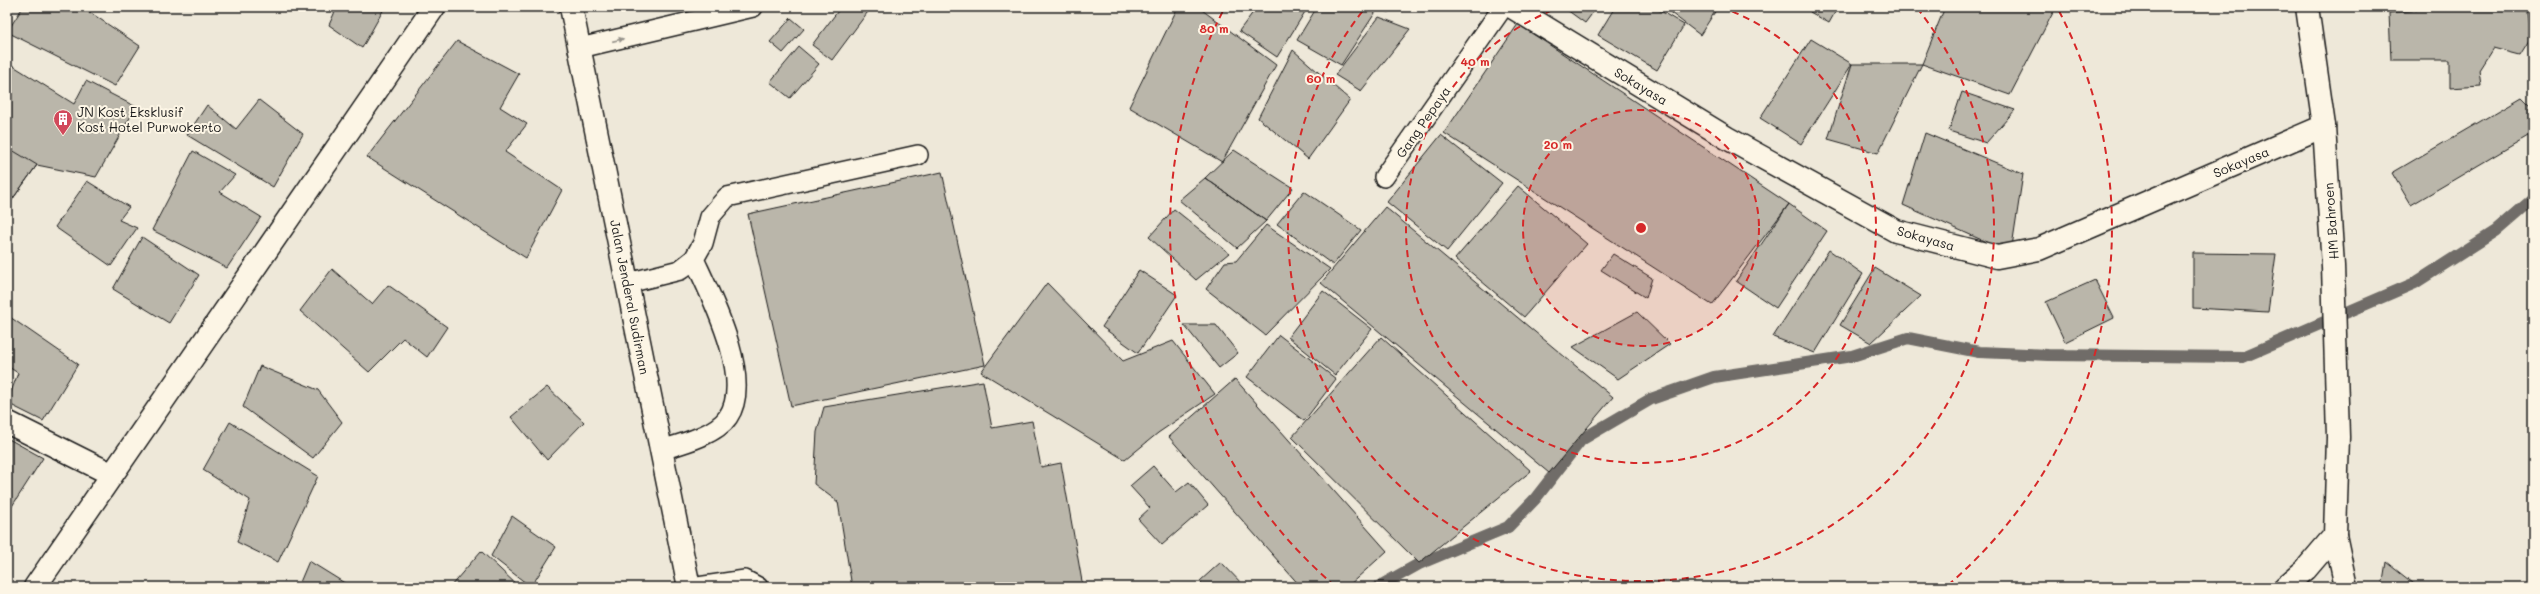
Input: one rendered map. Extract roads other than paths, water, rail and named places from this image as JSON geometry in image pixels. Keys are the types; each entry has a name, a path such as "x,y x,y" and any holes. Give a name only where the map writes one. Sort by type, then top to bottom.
{"street":[{"path":"35,587 111,474 434,7"},
{"name":"Jalan Jenderal Sudirman","path":"571,7 689,587"},
{"name":"Sokayasa","path":"1512,7 1727,138 1896,231 1996,257 2039,249 2324,126"},
{"name":"HM Bahroen","path":"2307,7 2324,126 2333,266 2338,437 2335,534 2346,587"},
{"path":"7,422 111,474"},
{"path":"2285,587 2306,569 2335,534"}],"lane":[{"path":"580,48 692,14 753,7"},
{"name":"Gang Pepaya","path":"1384,177 1503,7"},
{"path":"628,283 680,270 694,259 703,243 710,217 727,197 918,155"},
{"path":"661,450 700,439 728,418 736,399 734,366 718,309 694,259"},
{"path":"698,587 745,580 758,587"}],"waterway":[{"path":"1378,587 1419,564 1508,527 1535,499 1581,440 1651,399 1714,377 1852,356 1908,338 1979,352 2048,355 2243,357 2415,283 2496,231 2533,199"}],"place":[{"name":"JN Kost Eksklusif Kost Hotel Purwokerto","path":"63,136"}]}
